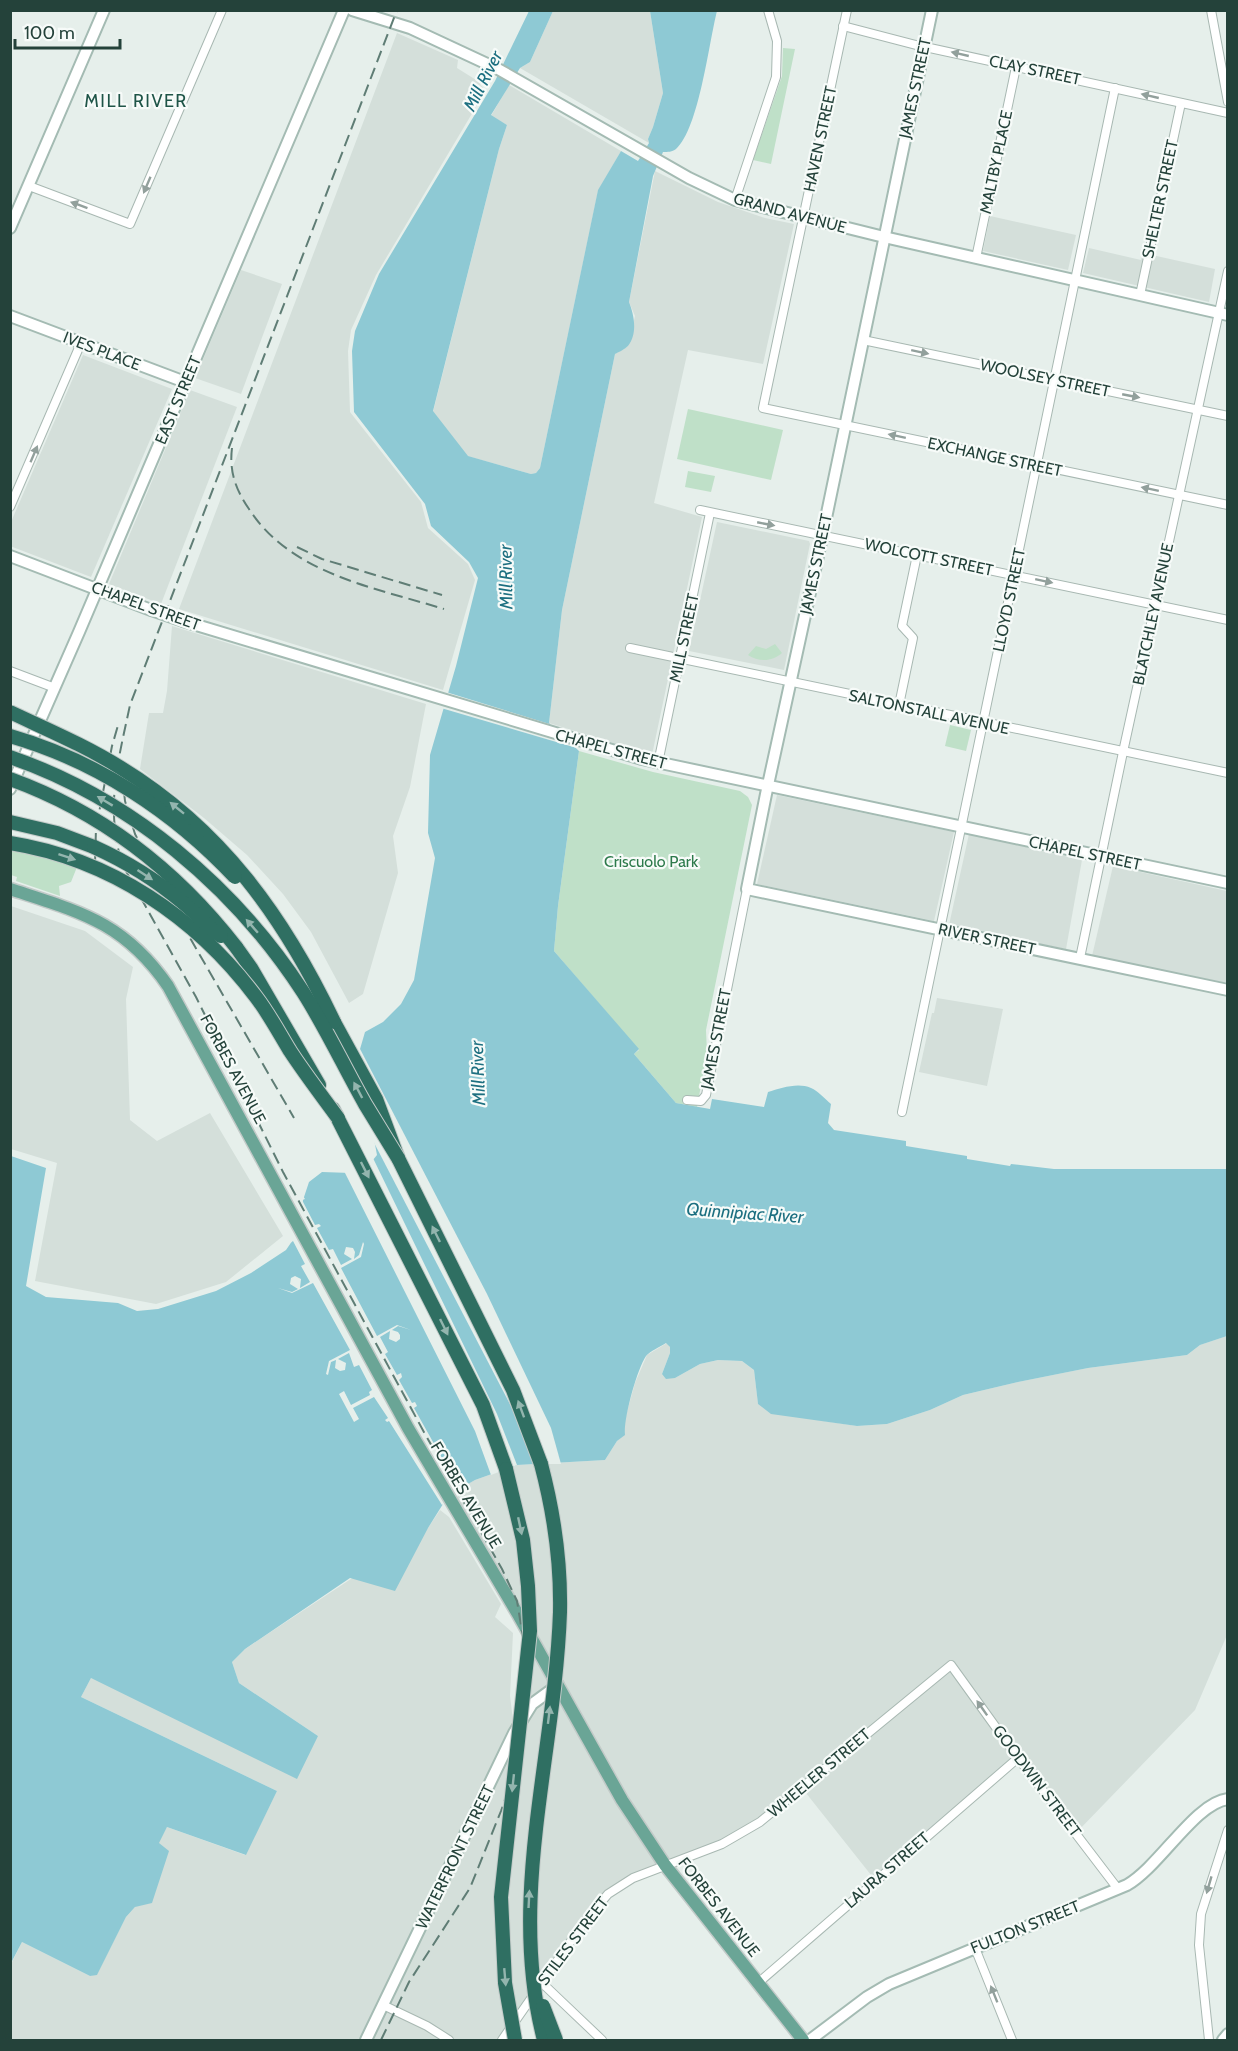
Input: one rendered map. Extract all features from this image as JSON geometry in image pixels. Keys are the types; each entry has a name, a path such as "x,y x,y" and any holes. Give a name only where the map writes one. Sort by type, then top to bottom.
{"highway":[{"path":"10,712 76,743 121,768 163,796 202,830 238,867 270,908 313,976 334,1022"},
{"path":"10,736 58,752 113,779 150,803 200,842 234,876 288,947 334,1022 376,1099 398,1158"},
{"path":"10,757 78,785 121,811 177,852 222,892 272,949 303,992 365,1104 398,1158 513,1390 541,1464 556,1530 560,1590 559,1636 529,1904 529,1933 538,1981 556,2040"},
{"path":"10,779 37,789 83,812 140,850 204,907 236,946 286,1026 338,1118 483,1405 508,1478 523,1540 528,1586 530,1631 501,1897 505,1983 515,2040"},
{"path":"10,822 69,836 120,859 170,892 210,929 236,946"},
{"path":"10,843 50,852 103,871 154,899 197,933 255,996 338,1118"},
{"path":"538,1981 537,2012 544,2040"}],"main road":[{"path":"10,228 104,10"},
{"name":"EAST STREET","path":"10,789 190,383 344,10"},
{"name":"GRAND AVENUE","path":"352,10 410,28 517,78 660,162 735,200 884,237 1223,313"},
{"name":"JAMES STREET","path":"747,889 932,10"},
{"name":"IVES PLACE","path":"10,316 190,383"},
{"name":"CHAPEL STREET","path":"10,556 183,621 658,763 1227,883"},
{"name":"FORBES AVENUE","path":"10,889 96,920 117,932 134,946 160,975 174,996 408,1428 558,1685 622,1800 665,1866 803,2040"},
{"name":"RIVER STREET","path":"747,889 1227,990"},
{"name":"WATERFRONT STREET","path":"366,2040 514,1733 531,1704 558,1685"},
{"name":"FULTON STREET","path":"810,2040 878,1990 1133,1881 1150,1868 1203,1810 1227,1799"},
{"path":"1223,2040 1227,2034"}],"street":[{"path":"28,186 130,224 222,10"},
{"path":"735,200 776,77 777,41 768,10"},
{"name":"HAVEN STREET","path":"763,408 847,10"},
{"path":"1211,10 1227,102"},
{"name":"CLAY STREET","path":"843,26 1227,113"},
{"name":"MALTBY PLACE","path":"976,258 1016,67"},
{"name":"LLOYD STREET","path":"902,1112 1115,88"},
{"name":"SHELTER STREET","path":"1140,295 1181,103"},
{"name":"BLATCHLEY AVENUE","path":"1080,958 1178,495 1197,410 1223,313 1227,271"},
{"name":"WOOLSEY STREET","path":"862,340 1227,416"},
{"path":"10,507 81,343"},
{"name":"EXCHANGE STREET","path":"763,408 1227,505"},
{"name":"WOLCOTT STREET","path":"700,510 1227,620"},
{"name":"MILL STREET","path":"658,763 710,513"},
{"path":"899,705 913,638 902,626 917,555"},
{"name":"SALTONSTALL AVENUE","path":"630,648 1227,773"},
{"path":"10,671 55,688"},
{"name":"JAMES STREET","path":"687,1100 701,1101 706,1095 747,889"},
{"name":"WHEELER STREET","path":"665,1866 722,1844 760,1822 940,1672 951,1665 957,1673"},
{"name":"GOODWIN STREET","path":"957,1673 1018,1758 1118,1889"},
{"name":"LAURA STREET","path":"758,1983 1018,1758"},
{"path":"1209,2040 1199,1945 1201,1914 1227,1830"},
{"name":"STILES STREET","path":"502,2040 538,1981 608,1894 633,1878 665,1866"},
{"path":"975,1948 1012,2040"},
{"path":"538,1981 602,2040"},
{"path":"383,2006 428,2026 449,2040"}],"shaded area":[{"path":"553,11 650,11 663,93 648,139 649,143 520,68 530,62"},
{"path":"397,33 458,60 457,68 481,83 480,85 486,90 376,275 351,330 348,351 350,412 421,502 428,528 468,564 475,580 443,690 179,609"},
{"path":"509,85 621,151 598,191 540,468 536,473 531,474 467,456 433,412 507,125 491,116"},
{"path":"655,171 718,202 765,218 794,224 763,364 688,350 654,503 702,517 652,755 549,723 562,610 615,354 628,346 635,316 629,302"},
{"path":"990,216 1076,235 1068,270 983,251"},
{"path":"1089,248 1141,260 1143,253 1215,269 1209,302 1083,273"},
{"path":"241,270 282,284 241,394 195,378"},
{"path":"83,355 172,389 91,577 10,546 11,522"},
{"path":"190,390 237,407 161,604 109,584"},
{"path":"717,522 809,541 784,670 689,651"},
{"path":"172,626 426,704 410,787 393,836 398,873 363,994 349,1003 311,932 283,894 247,855 204,818 140,769 149,713 163,713"},
{"path":"777,795 954,832 934,921 757,884"},
{"path":"969,834 1082,860 1066,949 949,925"},
{"path":"1113,866 1227,891 1227,983 1092,956"},
{"path":"11,906 85,931 133,967 126,999 130,1120 157,1141 210,1113 283,1236 226,1282 156,1304 35,1281 57,1163 11,1149"},
{"path":"937,998 1003,1009 987,1086 919,1072"},
{"path":"1227,1336 1227,1635 1195,1710 1076,1833 1018,1759 875,1880 802,1788 741,1834 648,1872 608,1894 512,2026 515,2040 11,2040 11,1964 22,1942 90,1976 97,1974 126,1917 135,1907 158,1843 167,1827 245,1855 277,1791 81,1697 91,1678 318,1736 239,1683 232,1662 245,1649 428,1528 440,1510 449,1517 501,1604 495,1617 513,1633 510,1696 516,1745 529,1643 450,1501 460,1488 475,1480 517,1465 605,1460 617,1441 624,1435 623,1426 635,1383 647,1355 667,1343 670,1353 662,1374 675,1378 700,1364 718,1360 742,1361 754,1370 758,1404 824,1421 857,1426 887,1424 930,1410 963,1395 1018,1382 1088,1368 1187,1355 1200,1345"}],"green space":[{"path":"783,48 795,49 771,164 753,160 782,76"},
{"path":"688,409 783,430 771,480 677,459"},
{"path":"688,471 715,476 711,492 685,487"},
{"path":"775,644 782,653 774,658 761,660 748,655 756,646 766,649"},
{"path":"950,725 971,730 966,751 945,746"},
{"name":"Criscuolo Park","path":"579,751 653,772 740,791 748,797 752,805 706,1030 707,1053 697,1107 676,1103 634,1054 639,1050 554,951"},
{"path":"10,850 77,867 71,882 59,886 60,896 16,881 17,877 11,875"}],"water":[{"path":"529,11 553,11 530,62 520,68 491,115 507,125 433,411 468,456 531,474 536,473 540,468 598,190 621,151 638,161 649,143 648,139 663,93 650,11 717,11 702,84 691,123 684,139 676,149 663,152 653,176 629,302 634,318 633,335 628,346 615,354 562,610 549,723 579,751 554,951 639,1049 634,1054 676,1103 710,1109 712,1099 764,1107 768,1092 790,1086 806,1086 814,1089 831,1104 828,1123 834,1130 906,1141 906,1146 967,1156 967,1159 1010,1166 1011,1164 1054,1169 1227,1169 1227,1336 1200,1345 1187,1355 1088,1368 1018,1382 963,1395 930,1410 887,1424 857,1426 771,1414 758,1404 754,1370 742,1361 718,1360 700,1364 675,1378 666,1379 662,1374 670,1347 666,1343 648,1354 642,1363 628,1407 625,1435 617,1441 605,1460 517,1465 475,1480 461,1488 450,1501 443,1504 395,1591 350,1578 245,1649 232,1662 239,1683 318,1736 297,1779 91,1678 81,1697 277,1791 246,1855 167,1827 159,1843 169,1851 152,1903 135,1907 126,1917 97,1975 90,1976 22,1942 11,1963 11,1156 46,1168 26,1286 46,1297 118,1303 137,1311 158,1309 216,1291 251,1273 286,1250 301,1228 303,1200 309,1182 322,1172 351,1173 368,1166 377,1155 358,1056 365,1032 383,1022 401,1004 414,980 435,858 428,833 430,755 478,578 469,562 431,526 425,504 354,412 352,351 355,331 379,274 495,81"}],"pier":[{"path":"446,692 556,726 580,749 441,708"},
{"path":"358,1045 487,1294 551,1428 561,1464 541,1464 370,1135 355,1057"},
{"path":"372,1156 497,1414 517,1465 491,1475 475,1431 343,1169 351,1170 366,1163"},
{"path":"303,1196 305,1199 302,1200 315,1225 321,1226 317,1228 329,1250 333,1249 341,1265 352,1259 344,1254 346,1247 353,1248 354,1259 359,1255 363,1242 361,1257 341,1268 377,1336 397,1325 411,1330 398,1326 392,1330 400,1335 400,1339 396,1342 389,1339 390,1331 380,1337 388,1352 385,1354 397,1375 401,1373 402,1377 399,1380 412,1403 415,1402 417,1406 414,1408 461,1492 457,1497 442,1505 389,1421 385,1420 388,1418 374,1397 353,1408 359,1419 354,1422 339,1394 344,1391 351,1405 370,1395 369,1392 372,1390 359,1365 354,1367 349,1353 338,1359 346,1363 345,1370 340,1371 335,1368 336,1360 331,1362 328,1375 326,1374 329,1361 350,1350 313,1283 292,1293 278,1288 292,1292 298,1289 290,1284 291,1278 295,1276 301,1279 300,1288 310,1282 301,1266 305,1264 293,1241 289,1244 288,1242 298,1227 300,1200"}],"railway":[{"path":"381,2040 409,1982 470,1888 517,1765 527,1710 525,1650 517,1601 502,1569 425,1434 283,1172 196,997 122,864 114,823 114,803 118,765 130,705 397,10"},
{"path":"232,448 234,480 240,495 267,531 287,549 310,563 362,585 444,609"},
{"path":"297,547 322,559 442,595"},
{"path":"95,863 96,828 119,722"},
{"path":"122,774 125,801 135,834 190,938 294,1118"}],"district":[{"name":"MILL RIVER","path":"136,101"}],"water label":[{"name":"Mill River","path":"483,81"},
{"name":"Mill River","path":"506,577"},
{"name":"Mill River","path":"478,1073"},
{"name":"Quinnipiac River","path":"745,1213"}]}
